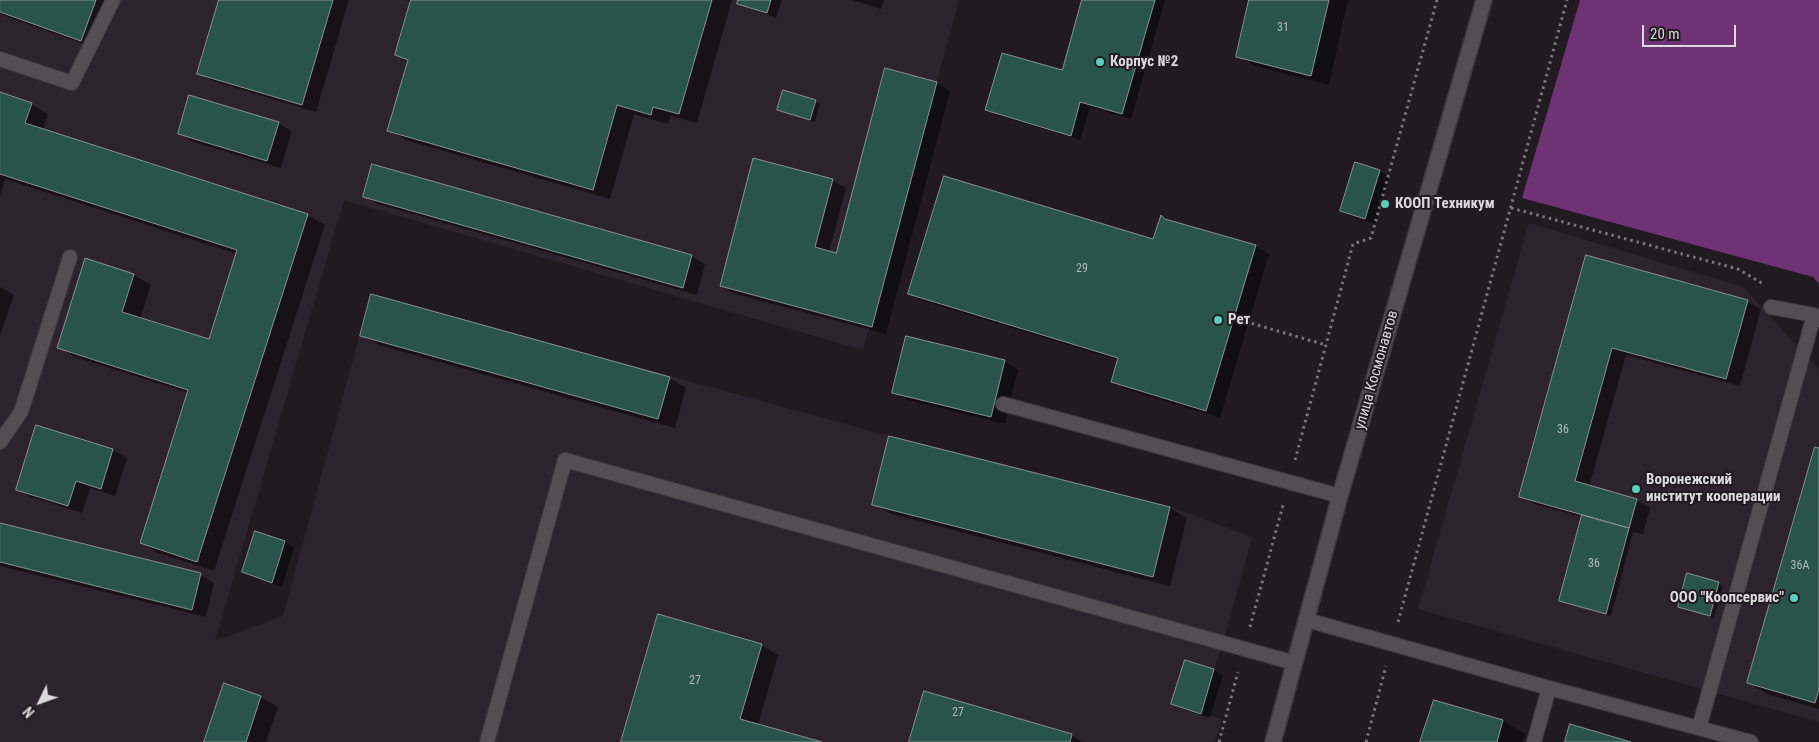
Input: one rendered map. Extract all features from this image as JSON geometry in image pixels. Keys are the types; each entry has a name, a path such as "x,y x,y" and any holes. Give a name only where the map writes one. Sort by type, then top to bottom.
{"main road":[{"name":"улица Космонавтов","path":"1273,742 1340,496 1484,0"}],"lane":[{"path":"0,58 72,83 112,0"},
{"path":"0,442 22,412 70,257"},
{"path":"1699,728 1817,318 1771,307"},
{"path":"1003,404 1340,496"},
{"path":"487,742 565,460 1295,663"},
{"path":"1307,620 1751,742"},
{"path":"1534,742 1549,688"}],"path":[{"path":"1219,742 1353,244 1371,238 1437,0"},
{"path":"1366,742 1567,0"},
{"path":"1511,208 1738,269 1772,289"},
{"path":"1233,318 1326,345"}],"shaded area":[{"path":"0,0 959,0 863,350 344,200 215,641 283,616 371,294 889,436 1170,507 1252,537 1223,643 1201,713 1222,719 1215,742 0,742"},
{"path":"1580,0 1819,0 1819,284 1813,277 1522,198"},
{"name":"Воронежский институт кооперации","path":"1529,223 1743,287 1819,369 1819,722 1418,609"}],"building":[{"path":"0,0 96,0 81,41 0,12"},
{"path":"219,0 333,0 302,105 197,74"},
{"path":"411,0 712,0 679,114 653,107 651,115 617,105 593,190 387,131 408,60 395,55"},
{"path":"738,0 771,0 767,13 737,4"},
{"name":"Корпус №2","path":"1082,0 1155,0 1122,114 1080,102 1071,136 985,110 1002,53 1062,70"},
{"path":"1249,0 1329,0 1311,76 1236,57"},
{"path":"885,68 937,82 872,327 720,286 753,158 833,179 815,247 836,253"},
{"path":"783,90 816,100 810,120 777,110"},
{"path":"0,92 32,103 25,123 308,214 197,562 140,543 188,390 57,348 85,258 134,274 122,312 209,339 237,250 0,174"},
{"path":"189,95 279,122 267,161 178,134"},
{"path":"1355,162 1380,170 1365,219 1340,211"},
{"path":"372,164 692,255 683,288 363,197"},
{"path":"944,176 1153,239 1161,215 1165,219 1256,245 1206,411 1111,382 1118,358 908,294"},
{"path":"1586,255 1748,300 1726,379 1612,348 1575,481 1637,499 1629,528 1519,497"},
{"path":"371,294 670,377 658,419 360,336"},
{"path":"906,336 1005,360 991,417 892,393"},
{"path":"36,425 113,449 101,489 76,481 68,506 16,490"},
{"path":"889,436 1170,507 1153,577 872,505"},
{"path":"1815,447 1819,448 1819,689 1815,703 1747,683"},
{"path":"1582,515 1629,528 1606,614 1559,601"},
{"path":"0,523 201,573 192,610 0,562"},
{"path":"255,531 285,541 272,583 242,572"},
{"path":"1687,573 1719,582 1710,616 1678,607"},
{"path":"658,614 762,644 740,719 822,742 621,742"},
{"path":"1185,660 1214,669 1201,714 1171,704"},
{"path":"224,683 261,696 246,742 204,742"},
{"path":"924,691 1072,734 1070,742 909,742"},
{"path":"1434,700 1503,720 1497,742 1420,742"},
{"path":"1570,724 1631,742 1565,742"}],"place":[{"name":"Корпус №2","path":"1100,62"},
{"name":"КООП Техникум","path":"1385,204"},
{"name":"Рет","path":"1218,320"},
{"name":"Воронежский институт кооперации","path":"1636,489"},
{"name":"ООО \"Коопсервис\"","path":"1794,598"}]}
